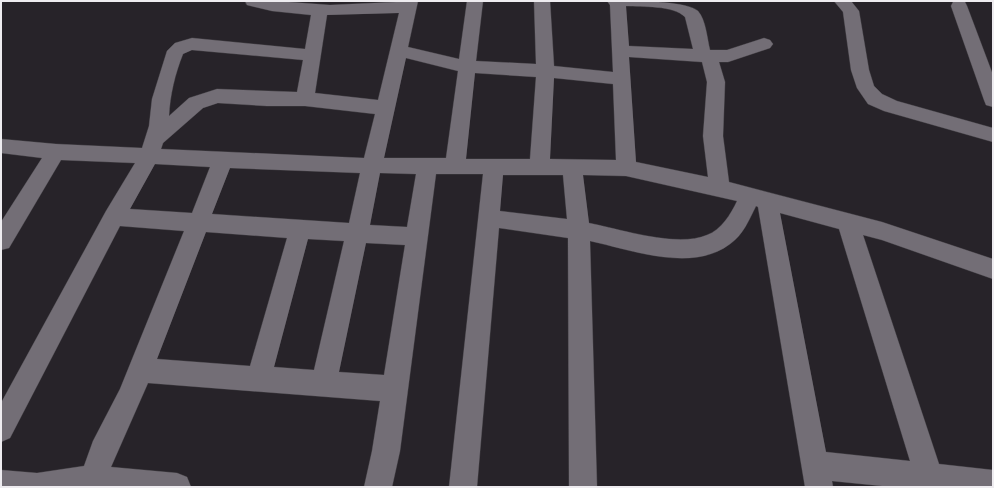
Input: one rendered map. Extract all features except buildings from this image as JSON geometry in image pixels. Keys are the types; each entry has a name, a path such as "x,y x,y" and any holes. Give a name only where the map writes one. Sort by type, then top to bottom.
{"street":[{"path":"253,1 291,9 320,11 409,4 324,384"},
{"path":"455,166 475,1"},
{"path":"540,167 545,71 542,1"},
{"path":"615,1 670,5 684,8 692,14 716,82 713,136 719,188"},
{"path":"618,1 626,168"},
{"path":"842,1 851,11 860,70 866,88 875,99 891,106 993,135"},
{"path":"959,6 993,100"},
{"path":"305,99 320,11"},
{"path":"1,429 114,217 149,157 159,126 160,99 176,51 181,47 192,44 312,55"},
{"path":"621,51 728,56 764,44"},
{"path":"398,50 467,66 545,71 622,79"},
{"path":"156,138 196,103 217,96 267,99 305,99 385,108"},
{"path":"1,146 56,152 372,166 626,168 719,188 882,230 993,269"},
{"path":"1,242 56,152"},
{"path":"93,479 103,451 130,397 223,160"},
{"path":"378,487 386,451 427,166"},
{"path":"463,487 494,167"},
{"path":"572,168 579,230 583,487"},
{"path":"489,218 579,230 667,248 693,249 709,245 726,235 758,198"},
{"path":"758,198 817,476 929,477 993,484"},
{"path":"114,217 417,237"},
{"path":"848,222 929,477"},
{"path":"259,378 300,229"},
{"path":"141,370 394,389"},
{"path":"1,484 37,487 93,479 177,487"}]}
